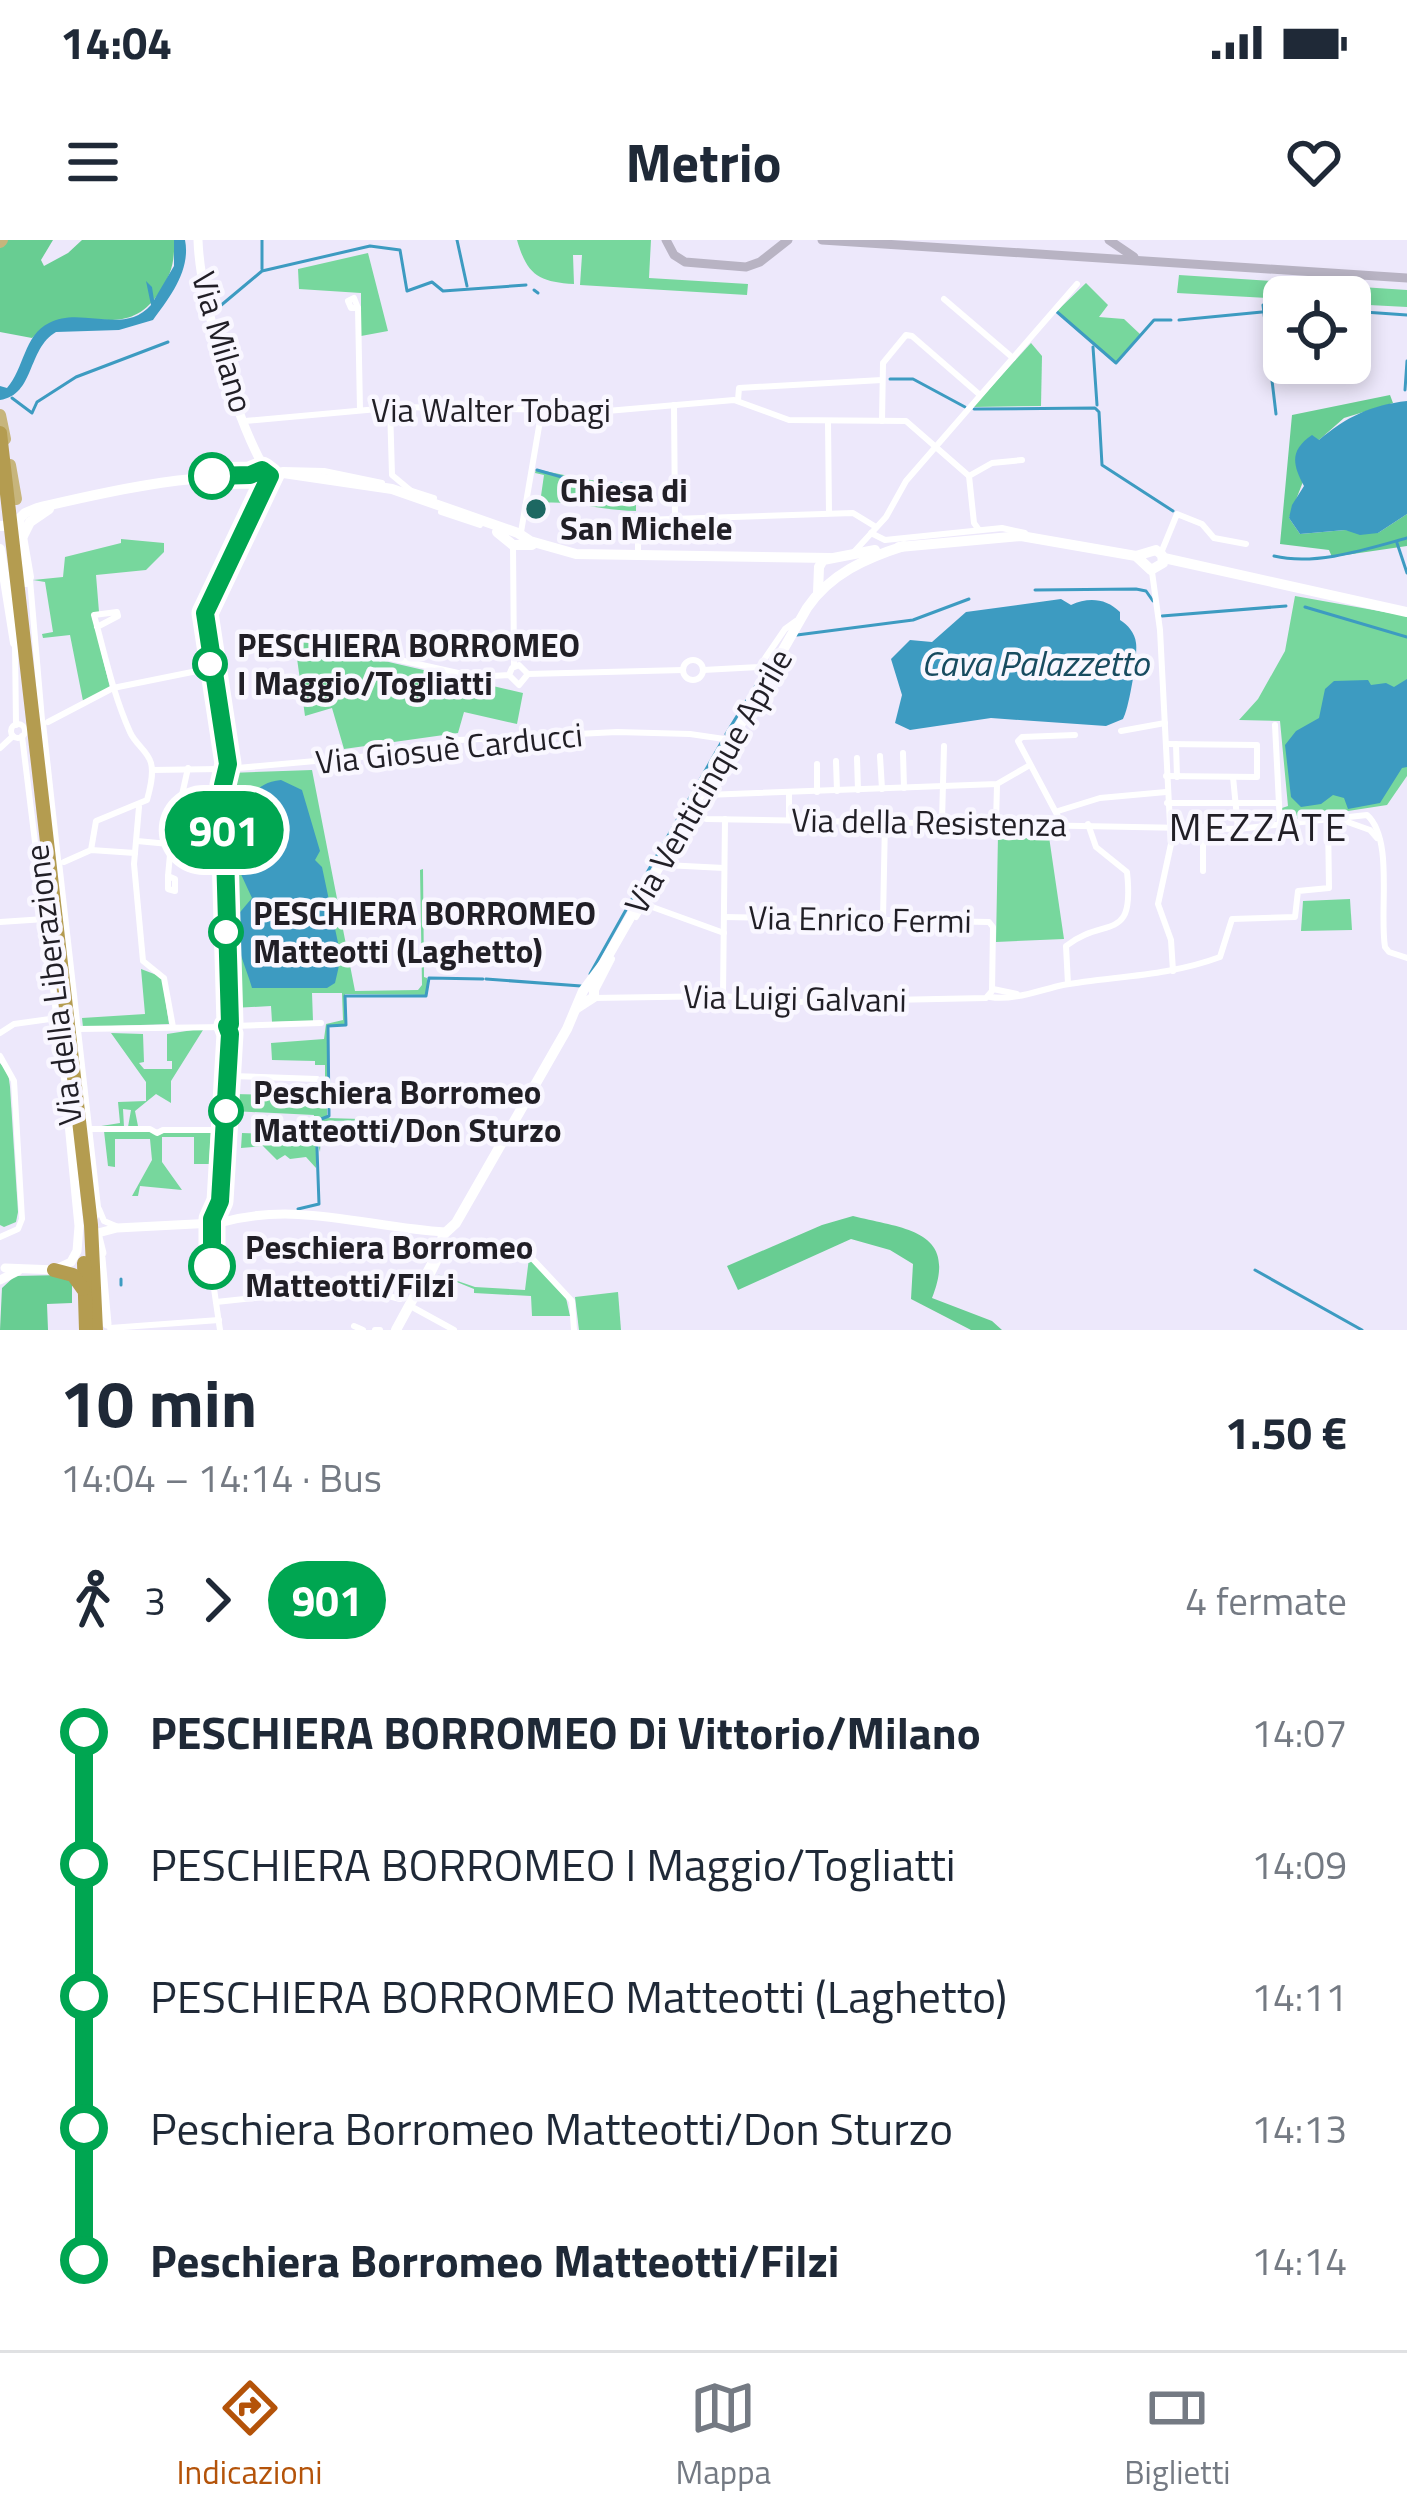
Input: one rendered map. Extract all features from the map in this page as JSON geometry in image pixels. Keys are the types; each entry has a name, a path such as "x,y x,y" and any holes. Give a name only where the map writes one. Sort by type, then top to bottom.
{"highway":[{"path":"0,433 101,1327"},
{"path":"0,475 8,496"},
{"path":"12,531 60,1014 101,1327"},
{"path":"27,580 22,590 31,689"},
{"path":"15,643 23,674"},
{"path":"60,1014 67,1103"},
{"path":"72,1053 81,1095 92,1227"},
{"path":"85,1294 91,1259"},
{"path":"54,1270 73,1275 101,1327"}],"main road":[{"path":"0,415 8,496 41,504 146,479 265,477"},
{"path":"12,531 29,511 148,484 300,474 392,489 515,539 606,560 798,560 811,562 827,580 836,578 840,565 830,558"},
{"path":"12,531 57,503"},
{"path":"460,514 515,539 576,554 638,557 830,558 971,531 1026,536 1407,612"},
{"name":"Via della Liberazione","path":"12,531 27,580"},
{"name":"Via della Liberazione","path":"12,531 15,643"},
{"name":"Via Venticinque Aprile","path":"398,1330 571,1016 589,995 598,970 800,621 818,593 866,550"},
{"path":"820,574 820,563 830,558"},
{"name":"Via Venticinque Aprile","path":"818,593 820,574"}],"street":[{"name":"Via Milano","path":"198,240 202,289 265,477"},
{"path":"866,550 906,481 1077,284"},
{"path":"944,298 1013,358"},
{"path":"358,308 360,410"},
{"path":"882,421 885,358 904,336 912,336 980,395"},
{"path":"638,557 638,523 642,520 859,513 885,540 971,531 969,476 911,423 784,419 738,400 739,388 882,380"},
{"name":"Via Walter Tobagi","path":"244,422 390,407 607,411 738,400"},
{"path":"674,406 675,519"},
{"path":"390,407 394,481 515,539"},
{"path":"332,645 476,677 508,675 518,666 515,539 524,518 542,408"},
{"path":"828,422 829,513"},
{"path":"969,476 992,463 1022,460"},
{"path":"265,477 306,470 410,490"},
{"path":"379,482 391,470"},
{"path":"265,477 382,492 481,525"},
{"path":"92,1227 91,1259 104,1281 101,1327 219,1325 211,1268 220,1201 230,1027 223,766 200,613 265,477"},
{"path":"1173,971 1171,940 1158,900 1171,851 1154,560 1177,514 1202,524 1215,538 1246,544"},
{"name":"Via della Liberazione","path":"27,580 90,1129 92,1227"},
{"path":"703,670 695,680 683,670 693,660 703,670 759,668 787,626 800,621"},
{"path":"91,850 95,821 139,807 149,797 152,770 148,756 131,737 98,627"},
{"name":"Via della Liberazione","path":"15,643 16,732 60,1014"},
{"path":"518,666 528,674 683,670"},
{"path":"46,721 113,688 208,669"},
{"path":"508,675 519,685 528,674"},
{"path":"1121,731 1165,723"},
{"path":"1275,725 1280,824"},
{"path":"1,731 16,732"},
{"path":"0,748 16,732"},
{"name":"Via Giosuè Carducci","path":"152,770 371,757 462,740 617,732 730,740"},
{"path":"1062,824 1018,741 1075,735"},
{"path":"1166,744 1257,745 1257,777 1166,776"},
{"path":"1176,744 1177,777"},
{"path":"942,822 944,746"},
{"path":"903,754 904,788"},
{"path":"880,756 882,789"},
{"path":"857,758 858,790"},
{"path":"836,761 837,791"},
{"path":"817,764 818,792"},
{"path":"704,793 998,784 1030,765"},
{"path":"168,876 188,768"},
{"path":"1233,777 1238,829"},
{"path":"996,823 998,784"},
{"path":"1058,811 1100,798 1166,792"},
{"path":"789,793 789,820"},
{"path":"1167,803 1279,803"},
{"path":"139,807 135,853 143,961 164,976 173,1027"},
{"path":"589,995 693,812"},
{"name":"Via della Resistenza","path":"693,812 707,819 1238,829 1364,814 1372,818"},
{"path":"1330,818 1364,827 1376,835 1381,847"},
{"name":"Via Luigi Galvani","path":"589,995 723,996 773,1002 1021,994 1173,971 1220,957 1232,919 1294,916 1298,891 1328,890 1330,818"},
{"path":"1364,827 1371,825 1372,818"},
{"path":"1372,818 1381,847 1384,942 1389,952 1407,958"},
{"path":"723,996 725,819"},
{"path":"883,919 885,821"},
{"path":"1068,984 1066,946 1120,923 1127,913 1127,872 1091,839 1091,824"},
{"path":"1203,827 1203,871"},
{"path":"137,842 171,844"},
{"path":"62,861 91,850 135,853"},
{"path":"665,865 724,868"},
{"path":"644,904 724,933"},
{"name":"Via Enrico Fermi","path":"724,917 987,922 993,927 994,994"},
{"path":"0,922 45,919"},
{"path":"2,1031 60,1014"},
{"path":"78,1029 320,1024"},
{"path":"0,1056 14,1078 22,1213 19,1228 0,1234"},
{"path":"228,1076 316,1079"},
{"name":"Via della Liberazione","path":"67,1103 92,1227"},
{"path":"90,1129 225,1130"},
{"path":"92,1227 353,1217 529,1255 572,1300 574,1330"},
{"path":"92,1227 104,1221 122,1228"},
{"path":"91,1259 92,1227"},
{"path":"2,1273 54,1270 91,1259 109,1235 122,1228"},
{"name":"Via Venticinque Aprile","path":"398,1330 414,1308 447,1238"},
{"path":"216,1302 354,1287 400,1299"},
{"path":"414,1308 454,1330"},
{"path":"354,1326 363,1330"}],"green space":[{"path":"7,240 53,240 41,260 44,266 82,240 174,240 174,255 167,280 145,309 115,320 67,320 32,338 0,332 0,248"},
{"path":"517,240 651,240 649,278 748,284 747,295 580,285 582,255 573,255 574,284 552,281 530,269"},
{"path":"368,253 388,331 361,336 361,293 299,289 298,269"},
{"path":"1179,275 1263,281 1263,298 1177,293"},
{"path":"1086,283 1108,305 1099,317 1124,319 1141,335 1116,363 1057,311"},
{"path":"1371,288 1407,290 1407,307 1371,305"},
{"path":"1031,343 1042,356 1041,406 973,407"},
{"path":"1390,395 1393,403 1344,418 1319,440 1289,518 1300,534 1378,533 1407,514 1407,546 1332,557 1329,550 1280,544 1292,415"},
{"path":"536,469 636,483 636,511 540,503 544,475 535,473"},
{"path":"121,539 164,543 164,552 146,570 96,575 99,612 92,614 110,688 83,701 70,635 43,638 42,634 53,632 45,582 33,580 63,577 65,557 121,543"},
{"path":"1295,596 1407,616 1407,776 1387,805 1283,821 1282,808 1288,806 1280,721 1239,720 1258,699 1285,651"},
{"path":"288,631 321,640 317,653 323,658 334,656 337,650 523,693 517,724 464,712 458,733 344,749 332,708 305,716 295,644 284,641"},
{"path":"312,770 355,991 418,990 422,985 423,869 427,978 427,995 345,994 345,1024 327,1026 327,1118 394,1120 322,1121 320,1152 316,1137 316,1168 306,1157 285,1155 277,1160 263,1146 241,1148 242,1133 311,1135 314,1115 232,1111 233,1094 310,1096 325,1092 325,1065 272,1060 271,1043 324,1039 326,1024 343,1020 342,993 312,993 313,1021 272,1022 271,1006 233,1008 227,822 232,819 230,773"},
{"path":"1008,830 1048,830 1064,939 996,942 998,835 1007,835"},
{"path":"1350,899 1352,930 1301,931 1303,901"},
{"path":"141,969 162,977 169,1024 83,1027 82,1018 145,1014"},
{"path":"203,1030 171,1081 171,1103 156,1094 135,1111 138,1126 128,1127 131,1110 123,1109 124,1127 95,1127 120,1123 118,1102 146,1101 146,1082 111,1033 143,1034 144,1062 139,1063 144,1069 172,1069 172,1061 167,1061 167,1034"},
{"path":"0,1063 8,1072 10,1087 18,1212 16,1222 4,1227 0,1225"},
{"path":"104,1131 211,1132 209,1164 194,1164 194,1137 162,1137 162,1162 182,1190 140,1186 138,1196 132,1196 152,1160 150,1139 115,1139 115,1167 108,1166"},
{"path":"853,1216 922,1236 938,1258 932,1298 992,1321 1002,1330 971,1330 911,1299 913,1264 890,1250 851,1239 738,1290 727,1266"},
{"path":"529,1258 566,1298 570,1316 532,1316 531,1296 474,1293 437,1274 475,1287 525,1290"},
{"path":"15,1276 72,1277 72,1303 47,1304 48,1330 0,1330 2,1288"},
{"path":"618,1292 621,1330 579,1330 575,1297"}],"water":[{"path":"174,240 185,240 185,262 178,283 153,320 119,330 56,332 40,349 19,390 0,400 0,386 7,388 41,328 75,317 128,318 151,305 146,281 154,300 174,266"},
{"path":"1407,401 1407,514 1378,533 1300,534 1289,518 1304,486 1295,464 1300,446 1312,435 1319,440 1360,413"},
{"name":"Cava Palazzetto","path":"1061,599 1071,605 1090,600 1109,604 1133,633 1136,659 1123,719 1106,726 991,718 910,730 895,723 902,695 891,659 910,640 932,642 966,612"},
{"path":"1407,679 1407,767 1380,803 1348,809 1344,798 1333,795 1321,804 1301,807 1291,797 1285,745 1296,731 1319,718 1325,689 1334,681 1368,680 1371,685 1394,687"},
{"path":"281,780 302,790 320,851 315,860 322,867 341,957 335,983 327,988 252,988 238,944 236,917 252,898 233,857 232,830 256,792"}],"waterway":[{"path":"262,240 262,269"},
{"path":"457,240 467,286"},
{"path":"213,312 262,271 370,246 400,250 407,291 432,282 443,291 526,285"},
{"path":"534,290 538,293"},
{"path":"1056,311 1116,363 1154,320 1171,320"},
{"path":"1179,320 1262,312"},
{"path":"1371,312 1407,315"},
{"path":"12,398 32,413 37,402 76,377 168,342"},
{"path":"1093,347 1097,405"},
{"path":"1405,390 1407,361"},
{"path":"890,379 913,379 965,407"},
{"path":"1272,384 1276,414"},
{"path":"974,409 1095,408 1102,465 1173,511"},
{"path":"537,470 590,485 634,484"},
{"path":"1274,556 1324,558 1407,538"},
{"path":"1397,543 1407,573"},
{"path":"1035,590 1136,589 1146,591 1153,601"},
{"path":"797,635 913,620 969,599"},
{"path":"1162,616 1286,606"},
{"path":"1305,607 1407,637"},
{"path":"726,734 768,666"},
{"path":"644,878 721,743"},
{"path":"590,974 636,892"},
{"path":"298,1209 319,1204 316,1121 329,1116 328,1026 346,1025 345,996 426,996 429,978 483,979"},
{"path":"486,979 581,986"},
{"path":"1255,1270 1362,1330"},
{"path":"121,1279 121,1285"}],"taxiway":[{"path":"666,240 674,255 685,262 746,267 788,240"},
{"path":"822,240 1407,278"},
{"path":"1109,240 1134,257"}],"bus line":[{"name":"901","path":"212,476 262,470 270,476 205,613 228,764 223,785 230,1034 220,1201 212,1219 212,1266"}],"place":[{"name":"Chiesa di San Michele","path":"536,509"},
{"name":"PESCHIERA BORROMEO I Maggio/Togliatti","path":"210,664"},
{"name":"PESCHIERA BORROMEO Matteotti (Laghetto)","path":"226,932"},
{"name":"Peschiera Borromeo Matteotti/Don Sturzo","path":"226,1111"},
{"name":"Peschiera Borromeo Matteotti/Filzi","path":"212,1266"}],"district":[{"name":"MEZZATE","path":"1259,827"}]}
